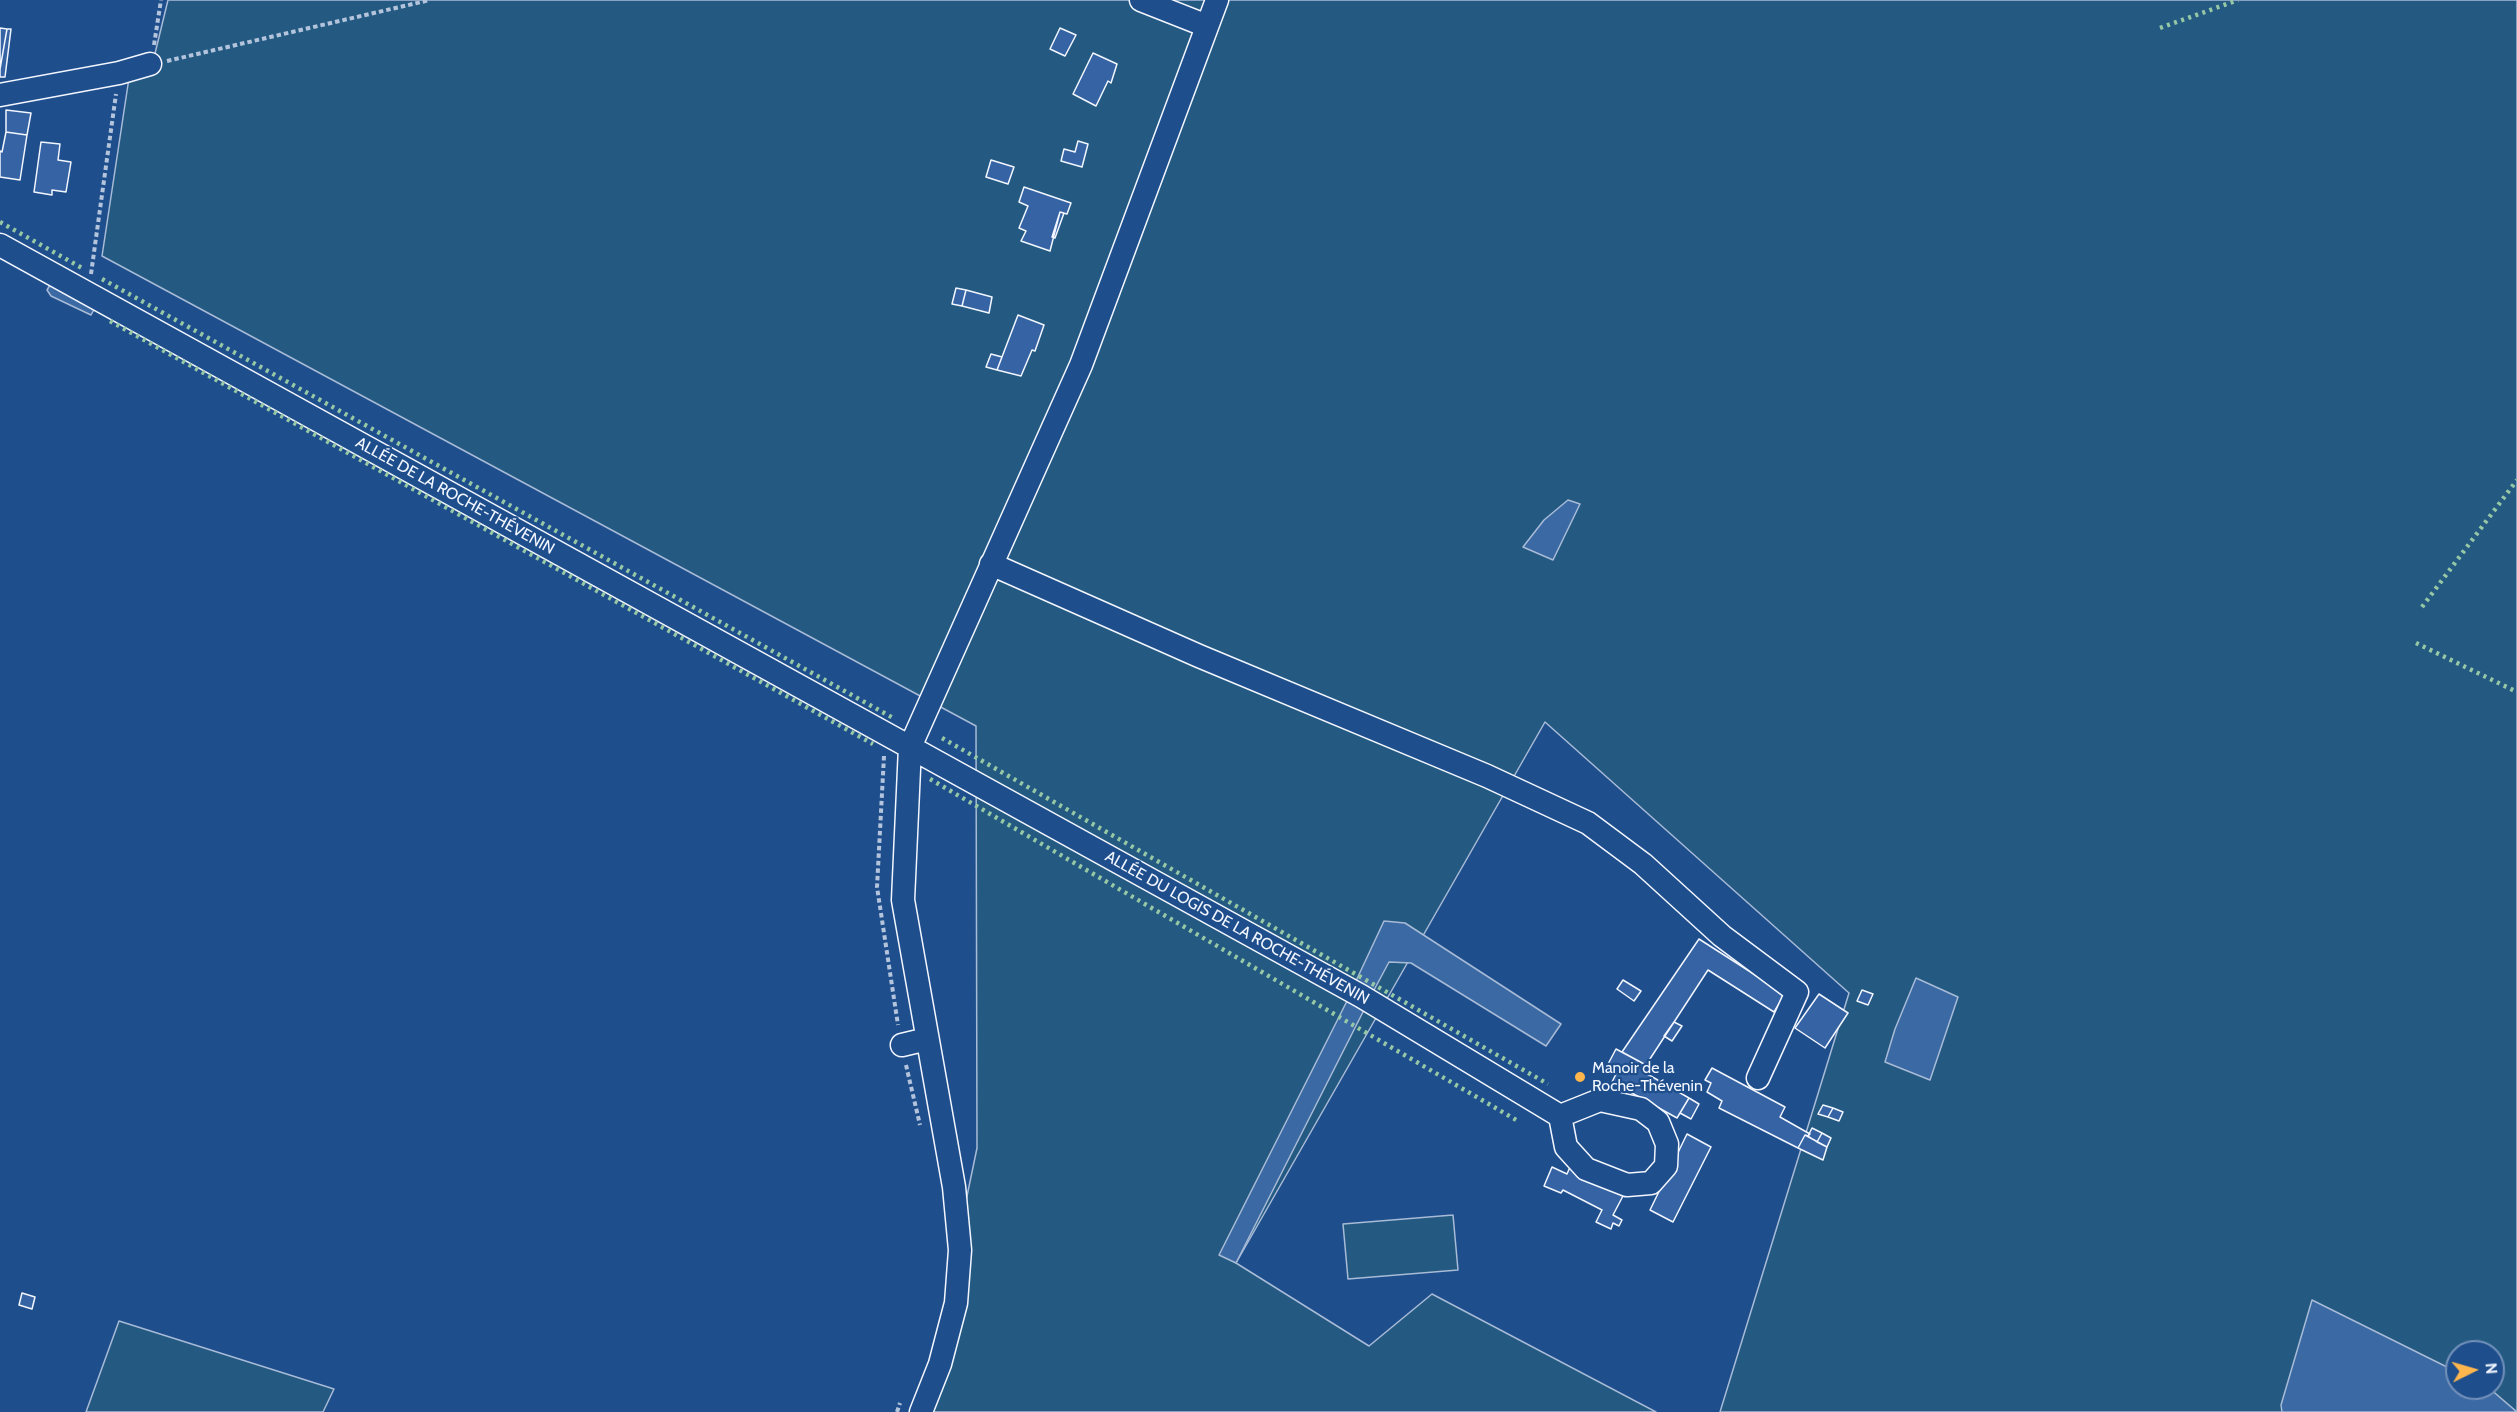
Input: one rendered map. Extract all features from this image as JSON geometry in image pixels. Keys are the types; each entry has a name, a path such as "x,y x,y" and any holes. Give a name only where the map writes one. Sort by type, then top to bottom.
{"street":[{"path":"1141,0 1207,26"},
{"path":"921,1412 940,1364 956,1303 960,1250 954,1187 903,900 910,747 1081,365 1217,0"},
{"path":"0,94 119,73 150,64"},
{"name":"ALLÉE DE LA ROCHE-THÉVENIN","path":"0,244 910,747"},
{"path":"991,564 1199,656 1486,776 1588,823 1643,864 1722,936 1797,992 1758,1078"},
{"name":"ALLÉE DU LOGIS DE LA ROCHE-THÉVENIN","path":"910,747 1360,996 1560,1116"},
{"path":"902,1046 927,1039"},
{"path":"1600,1100 1641,1109 1658,1122 1667,1144 1666,1166 1651,1183 1626,1185 1586,1169 1566,1147 1560,1116 1600,1100"}],"path":[{"path":"161,0 150,64 430,0"},
{"path":"89,293 119,73"},
{"path":"887,734 884,750 883,805 877,887 892,1002 921,1131"},
{"path":"897,1412 905,1392"}],"shaded area":[{"path":"168,0 2517,0 2517,1412 1720,1412 1849,993 1545,722 1236,1263 1369,1346 1432,1294 1656,1412 922,1412 977,1148 976,726 102,256 129,78 150,74"},
{"path":"53,280 97,304 91,315 51,296 47,290"},
{"path":"1568,500 1580,504 1553,560 1523,547 1544,520"},
{"path":"1384,921 1405,923 1561,1024 1546,1046 1411,963 1389,962 1373,992 1355,983"},
{"path":"1916,978 1958,997 1930,1080 1885,1062 1895,1029"},
{"path":"1347,1001 1364,1010 1236,1263 1219,1255"},
{"path":"1453,1215 1458,1270 1348,1279 1343,1224"},
{"path":"2312,1300 2445,1366 2445,1400 2503,1400 2517,1412 2282,1412 2281,1405"},
{"path":"119,1321 334,1389 323,1412 86,1412"}],"building":[{"path":"0,28 7,29 0,69"},
{"path":"1060,28 1076,35 1065,56 1050,49"},
{"path":"7,29 11,29 5,77 0,77 0,69"},
{"path":"1093,53 1117,64 1111,83 1108,81 1096,106 1073,94"},
{"path":"6,110 31,113 27,135 6,132"},
{"path":"6,132 27,135 20,180 0,177 0,151 2,152"},
{"path":"1078,141 1088,144 1082,167 1061,161 1064,149 1075,152"},
{"path":"41,142 60,144 58,160 71,162 66,192 52,190 52,195 34,192"},
{"path":"991,160 1014,167 1008,184 986,177"},
{"path":"1024,187 1071,203 1067,214 1060,212 1050,251 1021,241 1026,231 1019,228 1028,206 1019,202"},
{"path":"1060,212 1064,213 1055,238 1052,237"},
{"path":"956,288 966,290 962,306 952,304"},
{"path":"966,290 992,297 989,313 962,306"},
{"path":"1018,315 1044,325 1035,351 1032,350 1021,376 997,370"},
{"path":"991,354 1002,357 997,370 986,367"},
{"path":"1699,939 1785,994 1774,1012 1708,970 1646,1065 1622,1052"},
{"path":"1623,980 1641,991 1634,1001 1617,989"},
{"path":"1862,990 1873,994 1868,1005 1857,1001"},
{"path":"1819,994 1848,1013 1825,1048 1795,1028"},
{"path":"1674,1022 1682,1026 1672,1041 1664,1036"},
{"path":"1616,1049 1646,1065 1642,1071 1689,1098 1677,1118 1612,1082 1617,1072 1607,1066"},
{"path":"1712,1068 1785,1107 1780,1117 1810,1134 1805,1135 1798,1148 1719,1108 1722,1101 1707,1092 1711,1083 1705,1080"},
{"path":"1689,1098 1699,1104 1691,1119 1680,1113"},
{"path":"1823,1105 1833,1108 1828,1117 1818,1114"},
{"path":"1833,1108 1843,1112 1839,1121 1828,1117"},
{"path":"1812,1128 1822,1133 1817,1142 1808,1136"},
{"path":"1822,1133 1831,1138 1827,1147 1817,1142"},
{"path":"1687,1134 1711,1147 1673,1222 1650,1210"},
{"path":"1805,1135 1827,1147 1823,1160 1798,1148"},
{"path":"1552,1167 1567,1174 1570,1167 1623,1196 1613,1215 1622,1220 1619,1226 1613,1223 1611,1229 1596,1222 1602,1210 1563,1190 1561,1193 1544,1186"},
{"path":"22,1293 35,1297 32,1309 19,1305"}],"hedge":[{"path":"2160,28 2238,0"},
{"path":"0,222 82,268"},
{"path":"102,279 895,719"},
{"path":"110,321 873,744"},
{"path":"2422,607 2517,480"},
{"path":"2416,643 2517,692"},
{"path":"942,738 1548,1084"},
{"path":"930,779 1518,1121"}],"place":[{"name":"Manoir de la Roche-Thévenin","path":"1580,1077"}]}
